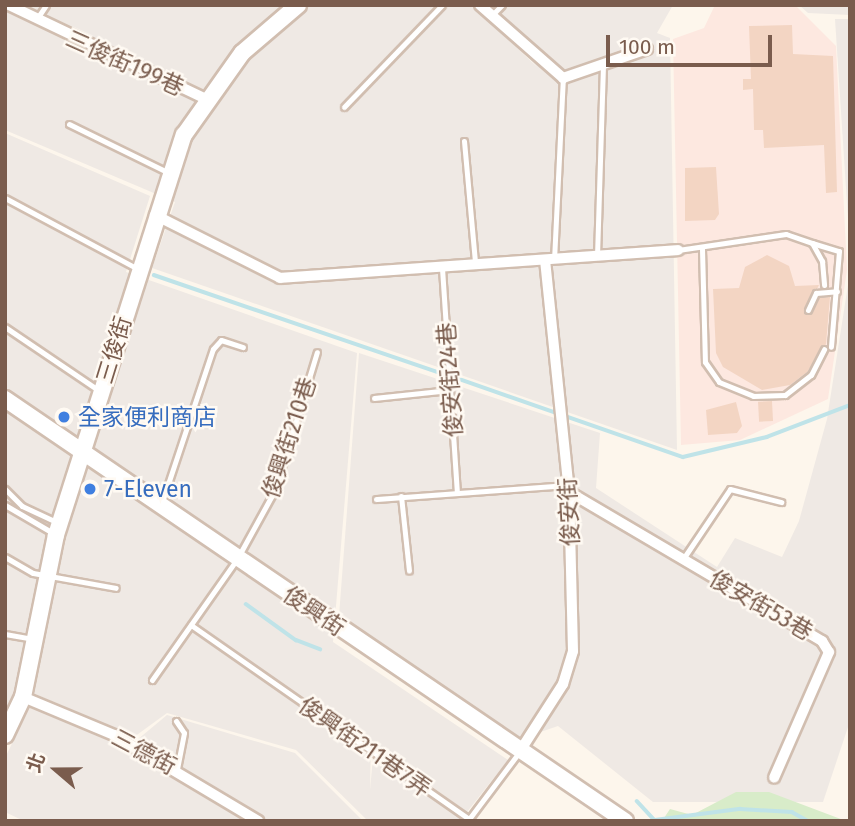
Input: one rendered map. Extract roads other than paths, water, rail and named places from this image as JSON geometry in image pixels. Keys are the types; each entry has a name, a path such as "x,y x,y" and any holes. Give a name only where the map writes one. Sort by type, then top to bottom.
{"street":[{"name":"三俊街199巷","path":"9,5 36,21 204,98"},
{"name":"三俊街","path":"6,733 23,696 57,529 169,173 204,98 242,53 298,5"},
{"path":"480,5 563,78 647,49"},
{"path":"156,215 280,278 678,250"},
{"name":"俊安街","path":"520,751 563,684 573,652 569,489 550,260"},
{"name":"俊興街","path":"5,399 625,821"},
{"name":"俊安街53巷","path":"569,489 822,641 829,652 774,778"},
{"name":"三德街","path":"23,696 72,714 177,769 258,821"}],"lane":[{"path":"36,21 46,5"},
{"path":"344,107 443,5"},
{"path":"491,16 502,5"},
{"path":"597,256 603,63"},
{"path":"550,260 563,78"},
{"path":"69,124 169,173"},
{"path":"464,141 475,266"},
{"path":"5,198 139,269"},
{"path":"678,250 702,249 765,233 839,251 831,347"},
{"path":"812,243 824,285"},
{"path":"702,249 705,362 719,382 753,396 785,395 811,375 824,349"},
{"name":"俊安街24巷","path":"442,268 457,491"},
{"path":"808,310 816,293 837,291"},
{"path":"5,327 101,392"},
{"path":"161,505 213,349 221,341 243,347"},
{"name":"俊興街210巷","path":"152,680 237,559 275,490 317,352"},
{"path":"374,398 450,390"},
{"path":"5,489 22,506 57,529"},
{"path":"376,499 457,491 569,489"},
{"path":"683,559 730,489 781,502"},
{"path":"401,496 409,571"},
{"path":"5,505 57,529"},
{"path":"5,557 47,576 116,588"},
{"name":"俊興街211巷7弄","path":"191,625 469,819 520,751"},
{"path":"5,634 36,639"},
{"path":"176,721 184,733 177,769"}],"waterway":[{"path":"154,275 440,373"},
{"path":"459,379 683,457 767,437 850,405"},
{"path":"246,604 296,640 320,649"},
{"path":"637,801 655,820 740,809 792,812 808,821"}],"place":[{"name":"全家便利商店","path":"64,417"},
{"name":"7-Eleven","path":"90,489"}]}
